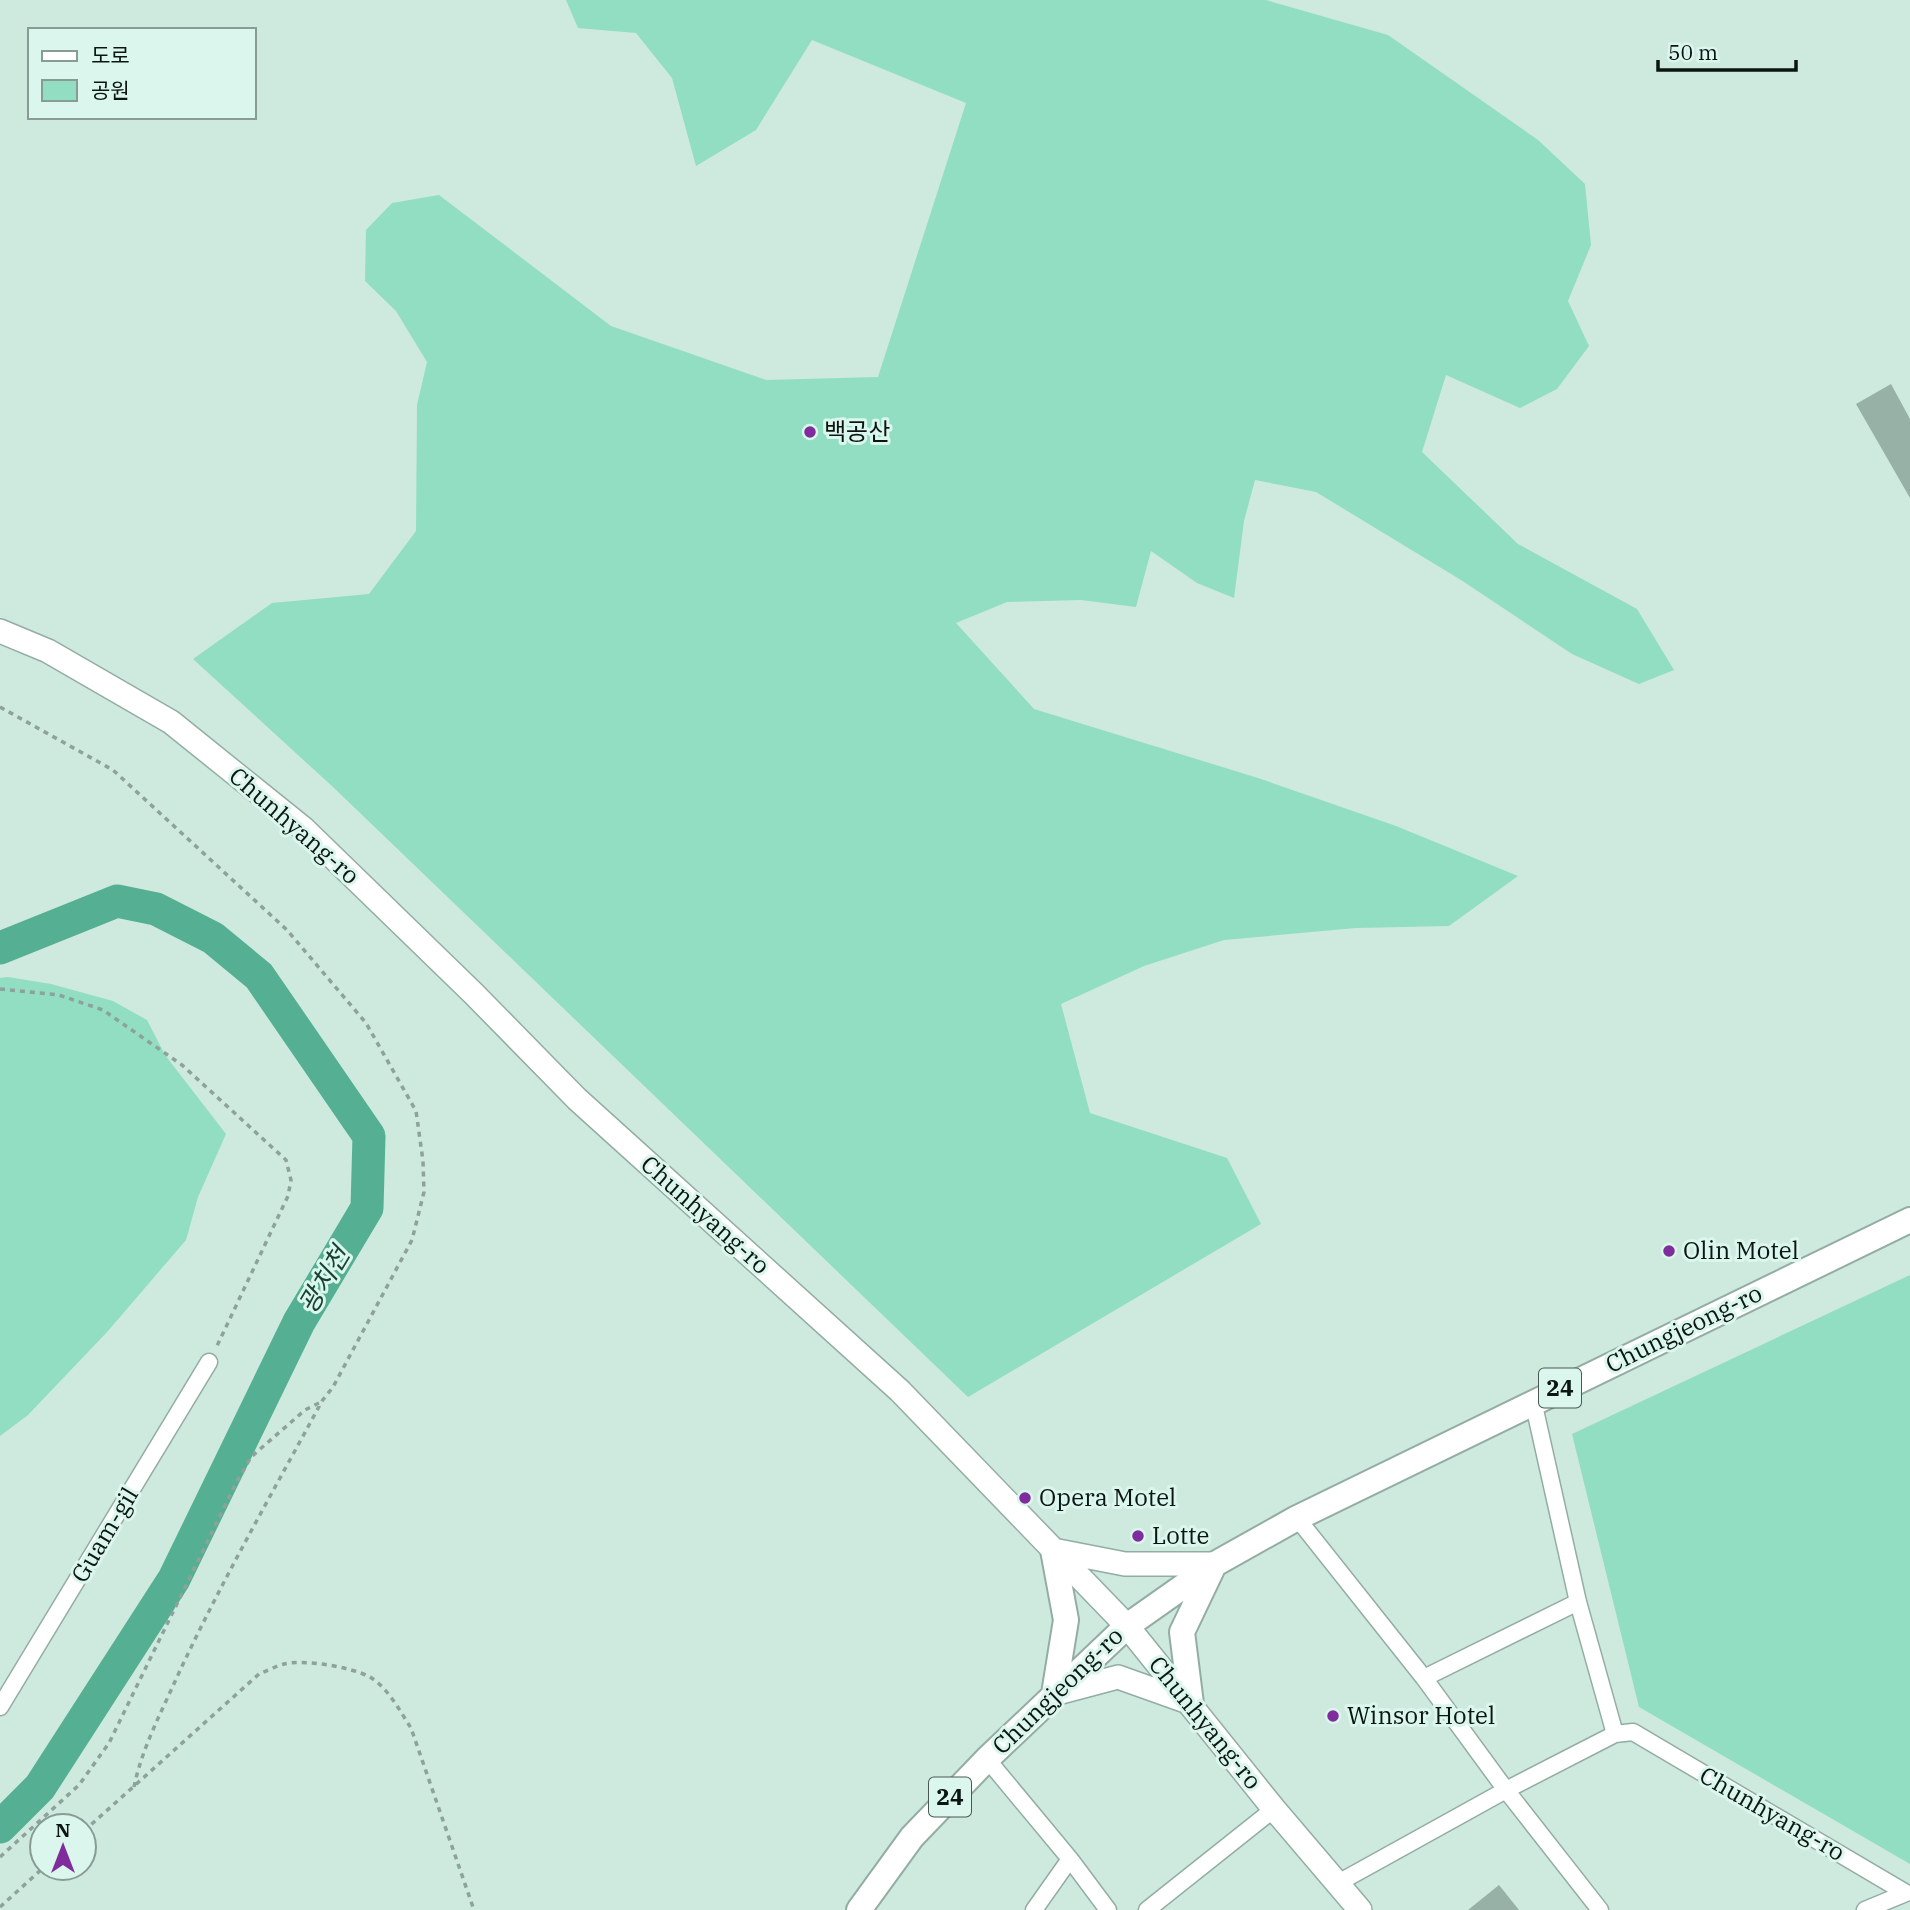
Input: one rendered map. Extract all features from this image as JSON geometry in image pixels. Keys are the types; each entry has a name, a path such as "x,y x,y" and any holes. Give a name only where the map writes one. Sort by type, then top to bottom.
{"main road":[{"name":"Chungjeong-ro","path":"859,1910 912,1837 1054,1694 1127,1626 1214,1564 1297,1518 1533,1401 1910,1220"},
{"path":"1053,1550 1066,1620 1054,1694"},
{"path":"1191,1704 1182,1632 1214,1564"}],"street":[{"name":"Chunhyang-ro","path":"0,631 48,651 171,722 304,829 474,994 577,1099 900,1391 1127,1626 1274,1809 1360,1910"},
{"name":"Guam-gil","path":"0,1707 209,1362"},
{"path":"1338,1883 1506,1790 1615,1734 1578,1602 1533,1401"},
{"path":"1297,1518 1600,1910"},
{"path":"1053,1550 1125,1564 1214,1564"},
{"path":"1423,1678 1578,1602"},
{"path":"1054,1694 1118,1677 1191,1704"},
{"name":"Chunhyang-ro","path":"1615,1734 1633,1732 1906,1893 1865,1910"},
{"path":"988,1759 1108,1910"},
{"path":"1147,1910 1274,1809"},
{"path":"1034,1910 1070,1859"}],"path":[{"path":"0,707 113,770 287,930 366,1023 415,1111 422,1161 424,1192 412,1240 208,1611 143,1755 134,1787"},
{"path":"0,989 59,995 103,1010 182,1065 286,1160 291,1180 288,1196 209,1362"},
{"path":"0,1857 79,1785 109,1743 251,1457 305,1410 322,1401"},
{"path":"98,1819 259,1674 285,1664 305,1663 351,1669 372,1678 394,1702 411,1728 474,1910"},
{"path":"0,1907 28,1882"}],"green space":[{"path":"566,0 1266,0 1388,35 1538,140 1585,184 1591,245 1568,301 1589,346 1557,389 1520,408 1446,375 1422,452 1518,544 1637,609 1674,670 1639,684 1572,654 1461,580 1316,492 1255,480 1244,521 1234,598 1197,583 1151,551 1136,607 1081,600 1007,602 956,623 1034,709 1258,778 1396,826 1518,876 1449,926 1356,928 1224,940 1144,966 1061,1004 1090,1113 1227,1158 1261,1224 968,1397 333,787 193,659 272,603 369,594 416,531 417,405 427,362 396,311 365,281 366,230 392,203 439,195 611,326 766,380 878,377 966,103 812,40 756,130 696,166 672,78 636,33 578,28"},
{"path":"0,978 51,984 113,1001 147,1020 165,1055 226,1134 198,1197 186,1240 108,1331 28,1415 0,1436"},
{"path":"1910,1275 1910,1864 1639,1707 1572,1434"}],"building":[{"path":"1891,384 1910,419 1910,498 1856,404"},
{"path":"1499,1885 1519,1910 1468,1910"}],"waterway":[{"name":"광치천","path":"0,948 117,901 156,909 213,938 259,976 369,1136 367,1208 299,1322 174,1579 40,1787 0,1827"}],"place":[{"name":"백공산","path":"810,432"},
{"name":"Olin Motel","path":"1669,1251"},
{"name":"Opera Motel","path":"1025,1498"},
{"name":"Lotte","path":"1138,1536"},
{"name":"Winsor Hotel","path":"1333,1716"}]}
